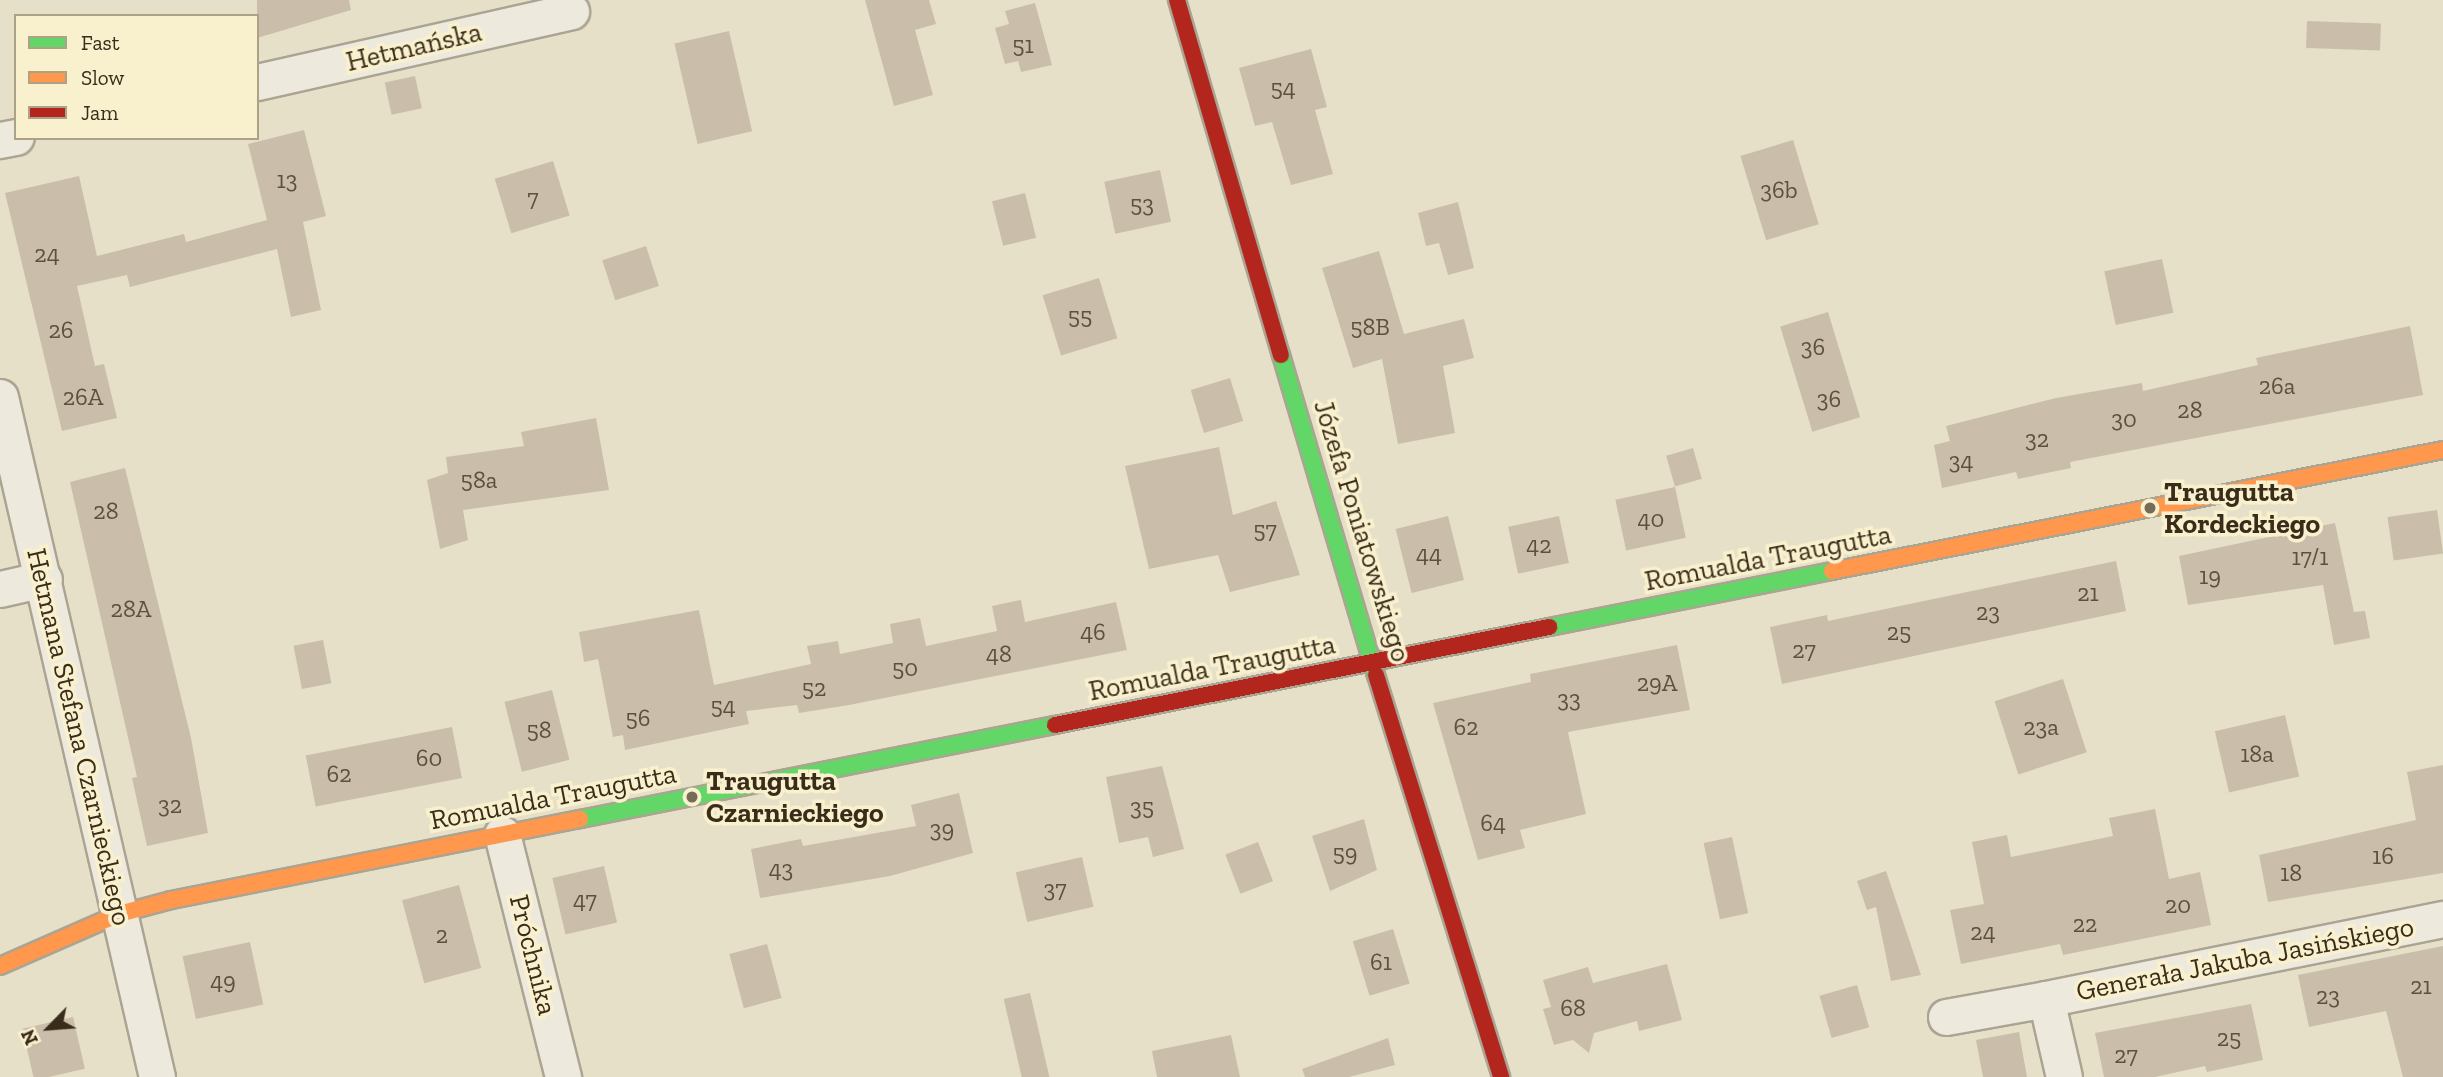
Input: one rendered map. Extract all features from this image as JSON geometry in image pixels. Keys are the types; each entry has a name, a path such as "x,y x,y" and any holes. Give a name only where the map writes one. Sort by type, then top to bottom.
{"street":[{"name":"Józefa Poniatowskiego","path":"1177,0 1374,663 1502,1077"},
{"name":"Hetmańska","path":"259,82 572,11"},
{"name":"Hetmana Stefana Czarnieckiego","path":"0,397 157,1077"},
{"name":"Romualda Traugutta","path":"0,966 119,914 502,834 2443,450"},
{"path":"0,589 44,579"},
{"name":"Próchnika","path":"502,834 563,1077"},
{"name":"Generała Jakuba Jasińskiego","path":"1945,1017 2443,919"},
{"name":"Generała Jakuba Jasińskiego","path":"2046,999 2064,1077"}],"building":[{"path":"257,0 349,0 351,10 259,37"},
{"path":"865,0 929,0 936,24 915,30 933,95 894,106"},
{"path":"1035,3 1052,65 1021,72 1018,61 1005,64 995,28 1009,24 1005,11"},
{"path":"2307,21 2381,24 2380,51 2306,48"},
{"path":"729,31 752,131 698,144 674,44"},
{"path":"1311,49 1327,107 1315,110 1333,174 1291,185 1272,122 1255,126 1239,68"},
{"path":"415,76 422,108 392,115 385,82"},
{"path":"304,130 326,216 303,222 321,310 291,317 277,249 130,287 127,275 77,286 95,366 104,364 117,418 62,431 5,193 79,176 97,256 184,234 186,242 267,220 248,144"},
{"path":"1793,140 1819,224 1766,240 1740,156"},
{"path":"553,161 570,216 511,233 495,179"},
{"path":"1160,170 1171,222 1115,234 1104,182"},
{"path":"1025,193 1036,238 1003,246 992,201"},
{"path":"1458,202 1474,268 1448,275 1439,243 1426,246 1418,213"},
{"path":"646,246 659,286 615,300 602,260"},
{"path":"1379,251 1404,334 1464,319 1474,358 1443,366 1455,433 1398,444 1382,359 1353,368 1322,268"},
{"path":"2162,259 2173,313 2116,325 2104,271"},
{"path":"1099,278 1117,338 1061,355 1043,295"},
{"path":"1828,312 1860,417 1812,432 1780,327"},
{"path":"2410,326 2423,395 2070,462 2071,468 2018,479 2016,472 1942,488 1934,445 1950,441 1946,426 2056,398 2142,383 2143,391 2258,365 2256,358"},
{"path":"1230,378 1243,421 1204,433 1191,390"},
{"path":"596,418 609,490 463,510 468,540 440,549 427,480 448,473 446,457 524,446 521,432"},
{"path":"1219,447 1233,515 1276,501 1300,575 1230,592 1218,555 1149,569 1125,466"},
{"path":"1693,448 1702,479 1675,486 1666,456"},
{"path":"125,468 191,738 208,833 147,846 132,778 137,777 70,482"},
{"path":"1675,487 1686,538 1626,551 1615,500"},
{"path":"2437,510 2443,554 2394,561 2387,517"},
{"path":"1448,516 1464,580 1412,593 1396,529"},
{"path":"1559,516 1569,563 1518,574 1508,527"},
{"path":"2335,523 2354,612 2365,611 2370,638 2334,645 2323,585 2188,605 2179,556"},
{"path":"2116,561 2126,611 1782,684 1770,627 1827,615 1828,621"},
{"path":"1021,600 1025,622 1116,602 1127,650 849,705 799,713 797,705 746,711 749,724 625,750 623,735 613,737 598,659 584,662 579,632 699,610 714,685 811,664 807,646 838,641 840,654 893,643 890,624 920,618 926,646 997,631 992,606"},
{"path":"323,640 331,683 302,689 294,646"},
{"path":"1677,645 1690,710 1568,732 1586,814 1520,830 1525,848 1478,860 1433,703 1531,682 1530,674"},
{"path":"2063,679 2087,752 2018,774 1995,701"},
{"path":"552,690 569,760 522,772 504,702"},
{"path":"2285,715 2299,776 2229,793 2215,731"},
{"path":"452,727 462,778 316,806 306,755"},
{"path":"2443,765 2443,873 2268,902 2259,855 2416,820 2407,772"},
{"path":"1162,766 1184,849 1153,857 1148,837 1119,843 1106,777"},
{"path":"959,793 973,853 890,876 760,898 751,849 801,839 803,846 916,826 911,805"},
{"path":"2155,809 2169,879 2200,872 2211,925 2063,955 2060,944 1961,964 1950,910 1984,904 1972,842 2007,835 2011,857 2113,836 2109,818"},
{"path":"1364,819 1377,870 1330,891 1312,836"},
{"path":"1732,837 1748,913 1720,919 1704,843"},
{"path":"1258,842 1273,881 1240,894 1225,855"},
{"path":"1082,857 1093,907 1027,922 1016,872"},
{"path":"604,866 617,923 565,934 552,878"},
{"path":"1886,871 1921,975 1891,981 1876,907 1867,910 1857,881"},
{"path":"459,885 481,968 424,983 402,900"},
{"path":"1393,929 1410,984 1370,996 1353,941"},
{"path":"250,942 263,1005 196,1019 183,956"},
{"path":"767,944 781,998 744,1008 729,954"},
{"path":"2443,946 2443,1077 2403,1077 2386,1011 2309,1027 2298,975"},
{"path":"1667,964 1682,1020 1639,1031 1637,1021 1594,1033 1589,1053 1573,1040 1554,1045 1543,1009 1551,1007 1543,980 1588,967 1593,983"},
{"path":"1857,985 1869,1027 1832,1038 1820,996"},
{"path":"1030,993 1049,1077 1022,1077 1004,999"},
{"path":"2251,1004 2263,1060 2207,1072 2205,1066 2155,1077 2104,1077 2095,1033"},
{"path":"73,1017 85,1069 49,1077 33,1077 22,1029"},
{"path":"2019,1032 2027,1077 1983,1077 1976,1040"},
{"path":"1231,1035 1240,1077 1157,1077 1152,1051"},
{"path":"1388,1038 1395,1065 1349,1077 1305,1077 1302,1069"}],"traffic: fast":[{"path":"1281,355 1376,675"},
{"path":"1549,627 1832,571"},
{"path":"580,819 1055,725"}],"traffic: slow":[{"path":"1832,571 2443,450"},
{"path":"0,966 119,914 171,900 580,819"}],"traffic: jam":[{"path":"1177,0 1281,355"},
{"path":"1055,725 1549,627"},
{"path":"1376,675 1501,1077"}],"place":[{"name":"Traugutta Kordeckiego","path":"2150,508"},
{"name":"Traugutta Czarnieckiego","path":"692,797"}]}
